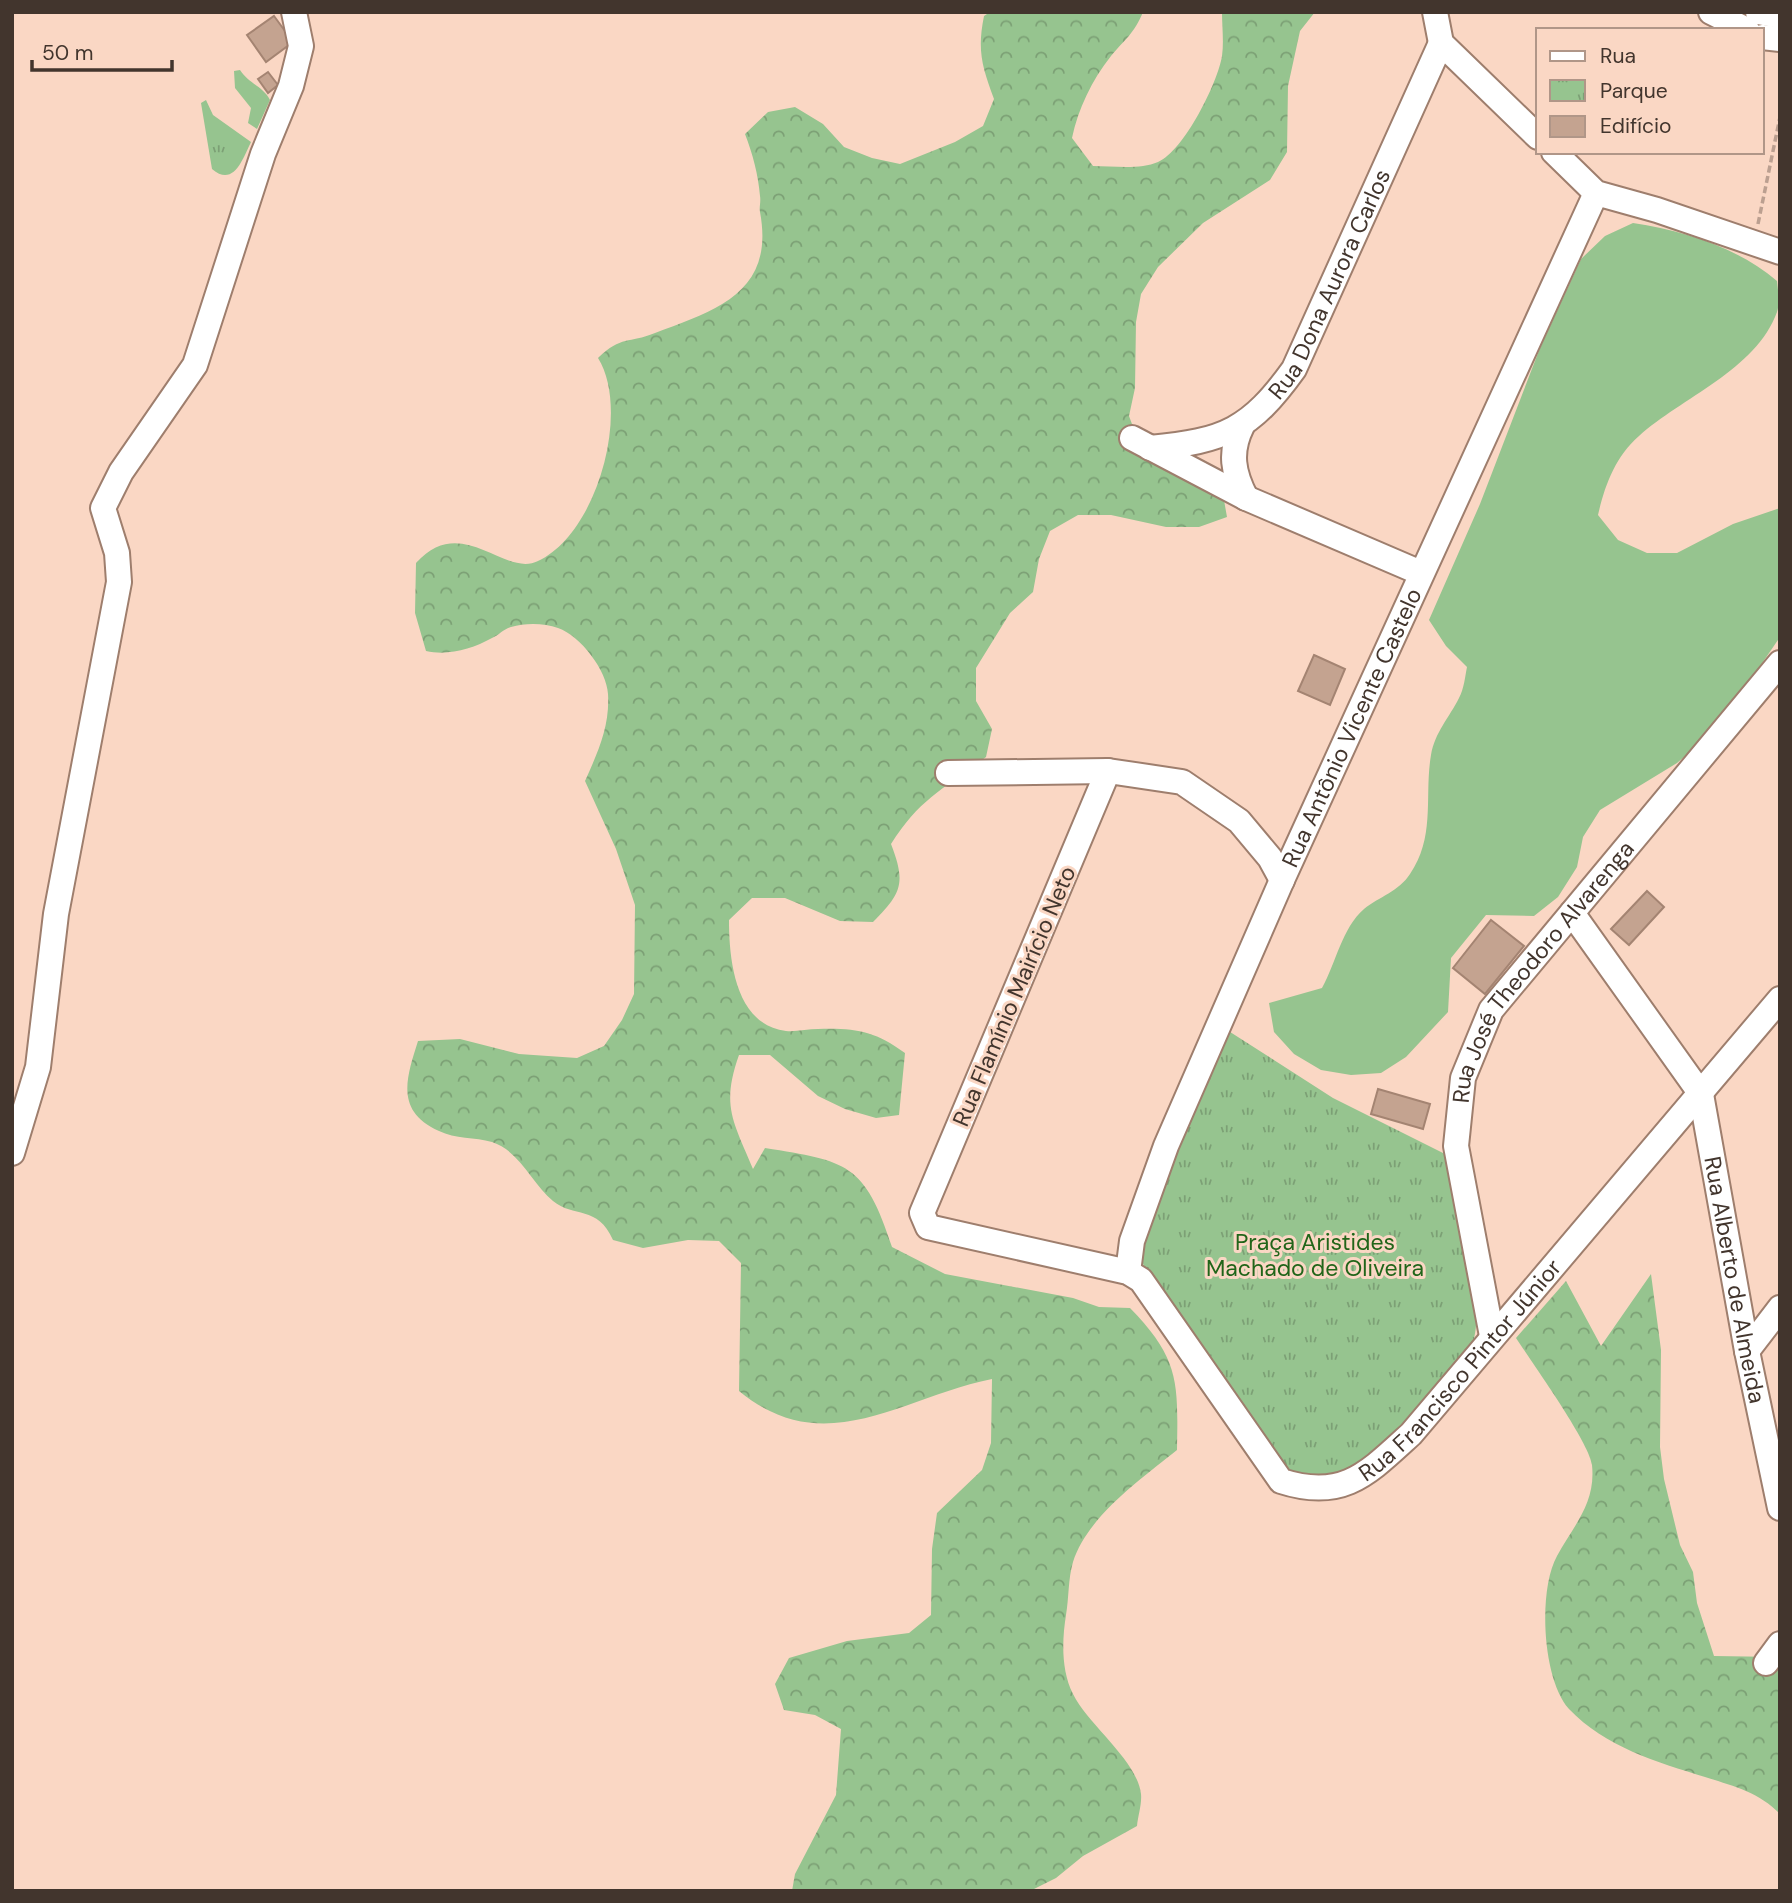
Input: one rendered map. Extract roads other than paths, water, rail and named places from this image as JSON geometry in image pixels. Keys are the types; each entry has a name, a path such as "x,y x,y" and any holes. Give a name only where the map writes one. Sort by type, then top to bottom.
{"street":[{"path":"12,1153 38,1067 56,914 119,582 117,553 103,509 121,472 195,365 263,154 291,86 301,46 294,12"},
{"path":"1435,12 1441,43 1536,135"},
{"path":"1711,12 1743,28"},
{"path":"1758,12 1780,16"},
{"name":"Rua Dona Aurora Carlos","path":"1247,498 1141,443 1217,437 1242,426 1272,399 1294,369 1441,43"},
{"path":"1556,154 1596,192 1657,209 1780,251"},
{"name":"Rua Antônio Vicente Castelo","path":"1128,1272 1132,1241 1166,1146 1282,880 1596,192"},
{"path":"1242,426 1234,451 1234,468 1247,498 1421,573"},
{"name":"Rua José Theodoro Alvarenga","path":"1492,1336 1456,1146 1463,1078 1491,1010 1780,663"},
{"path":"948,774 1108,771 1182,782 1239,821 1270,858 1282,880"},
{"name":"Rua Flamínio Mairício Neto","path":"1108,771 922,1213 923,1221 928,1227 1128,1272"},
{"path":"1572,913 1701,1094"},
{"name":"Rua Francisco Pintor Júnior","path":"1128,1272 1141,1280 1281,1481 1315,1490 1344,1484 1386,1457 1411,1434 1780,999"},
{"name":"Rua Alberto de Almeida","path":"1701,1094 1747,1351 1780,1508"},
{"path":"1747,1351 1780,1308"}],"park label":[{"name":"Praça Aristides Machado de Oliveira","path":"1315,1255"}]}
